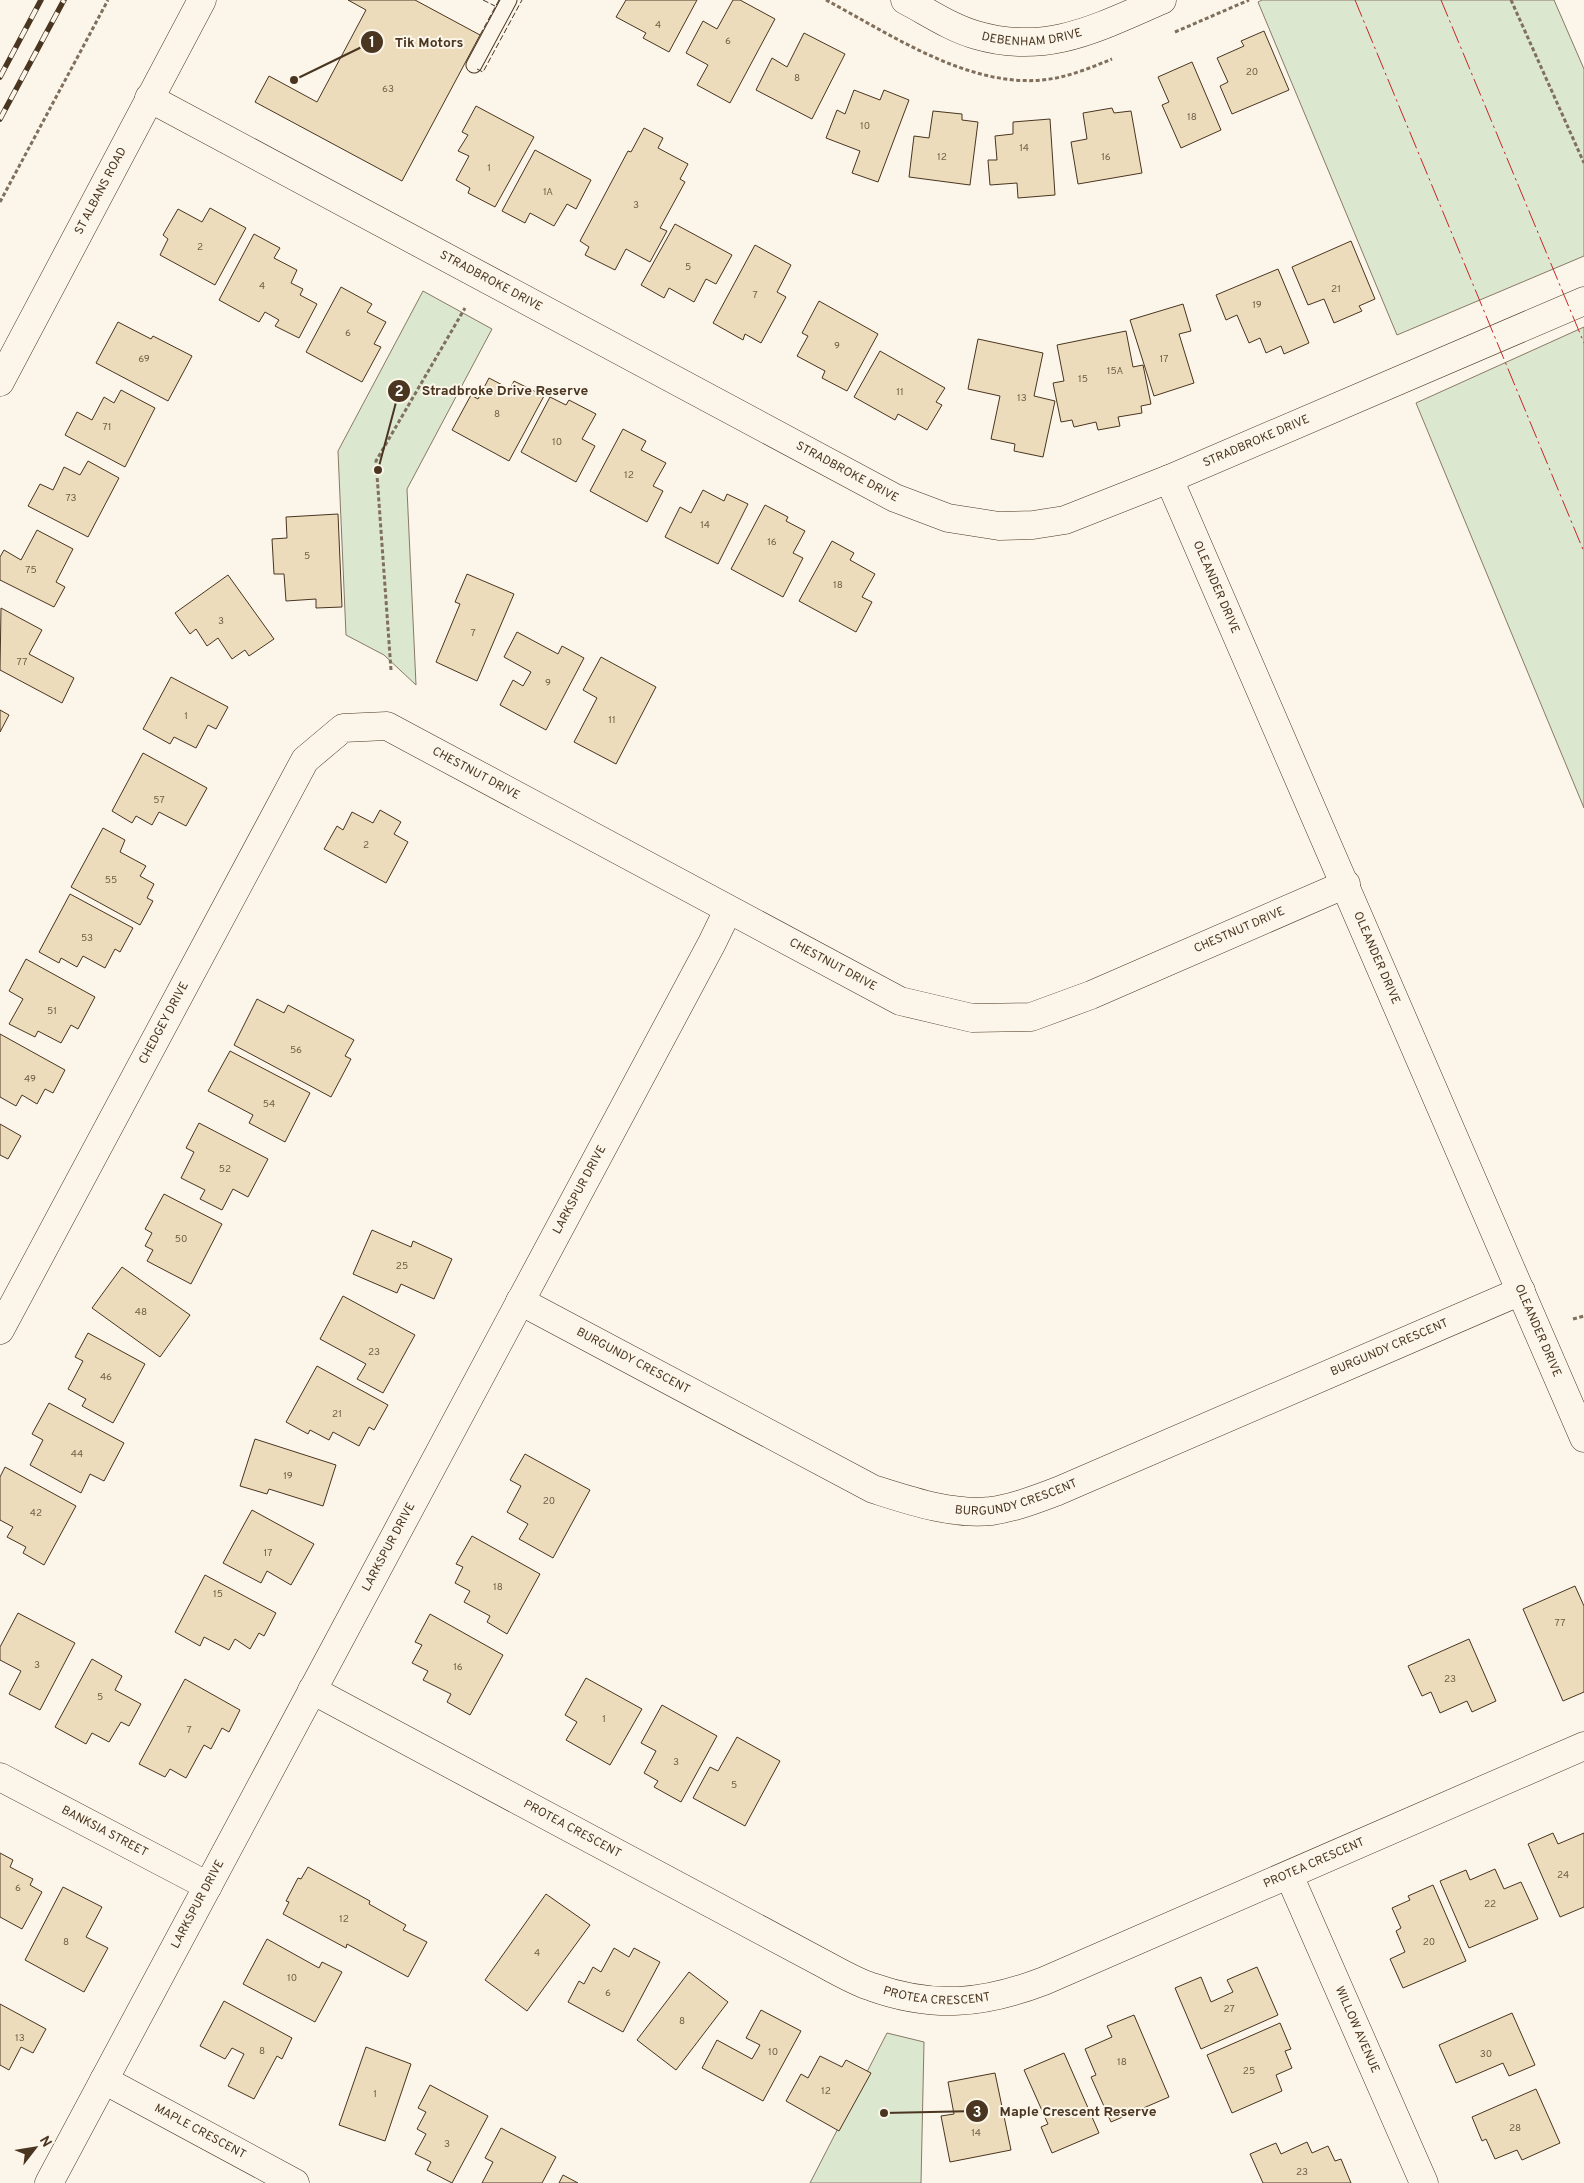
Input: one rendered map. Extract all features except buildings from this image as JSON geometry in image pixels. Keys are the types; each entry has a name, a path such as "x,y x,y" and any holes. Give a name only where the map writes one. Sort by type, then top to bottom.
{"street":[{"name":"ST ALBANS ROAD","path":"0,382 202,0"},
{"name":"DEBENHAM DRIVE","path":"905,0 975,35 1006,42 1042,43 1074,36 1162,0"},
{"name":"STRADBROKE DRIVE","path":"149,98 887,493 948,518 999,526 1033,525 1065,520 1169,479 1584,301"},
{"name":"OLEANDER DRIVE","path":"1169,479 1346,884 1584,1438"},
{"name":"CHESTNUT DRIVE","path":"343,728 387,726 900,1001 972,1018 1030,1017 1091,995 1346,884"},
{"name":"CHEDGEY DRIVE","path":"0,1330 305,760 343,728"},
{"name":"LARKSPUR DRIVE","path":"49,2183 728,910"},
{"name":"BURGUNDY CRESCENT","path":"520,1301 873,1489 917,1503 958,1510 991,1511 1022,1504 1058,1491 1520,1291"},
{"name":"PROTEA CRESCENT","path":"312,1690 824,1964 872,1987 916,1999 953,2002 983,2000 1016,1991 1289,1875 1584,1746"},
{"name":"BANKSIA STREET","path":"0,1777 208,1886"},
{"name":"WILLOW AVENUE","path":"1289,1875 1424,2183"},
{"name":"MAPLE CRESCENT","path":"104,2080 295,2183"}],"lane":[{"path":"474,65 509,0"}],"path":[{"path":"0,202 108,0"},
{"path":"1510,0 1584,163"},
{"path":"391,670 376,461 465,308"},
{"path":"1573,1319 1584,1316"}],"green space":[{"path":"1262,0 1554,0 1584,69 1584,256 1397,335 1258,2"},
{"path":"423,291 492,329 407,489 416,685 384,655 346,635 338,451"},
{"path":"1584,327 1584,808 1416,403"},
{"path":"887,2033 924,2042 921,2183 810,2183"}],"railway":[{"path":"0,77 41,0"},
{"path":"0,119 64,0"}],"fence":[{"path":"483,0 495,6"},
{"path":"480,35 499,0"},
{"path":"477,69 483,72 522,0"}],"power":[{"path":"1355,0 1584,552"},
{"path":"1441,0 1584,343"}],"place":[{"name":"Tik Motors","path":"294,80"},
{"name":"Stradbroke Drive Reserve","path":"378,470"},
{"name":"Maple Crescent Reserve","path":"884,2113"}]}
